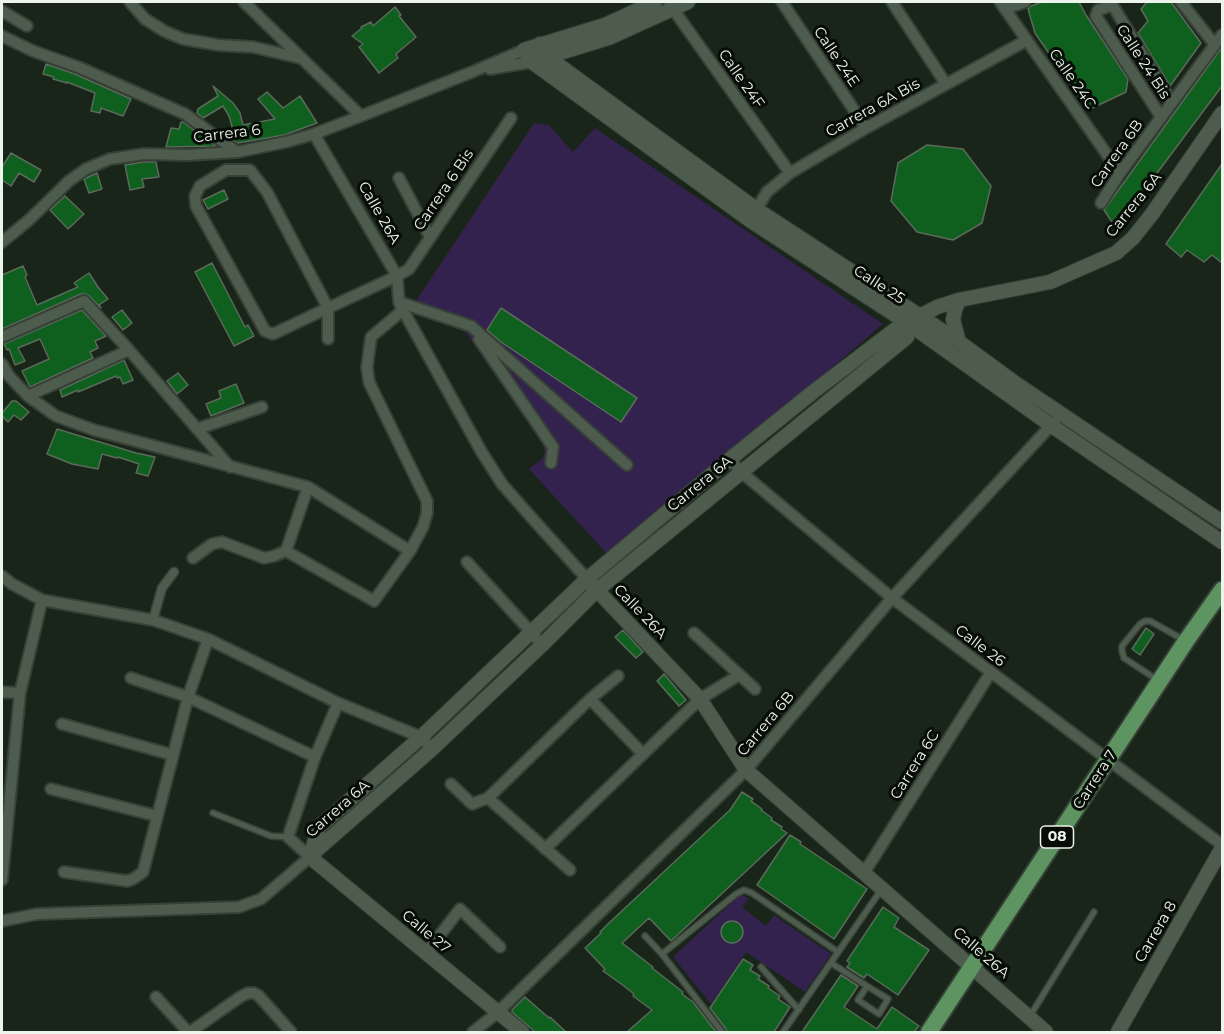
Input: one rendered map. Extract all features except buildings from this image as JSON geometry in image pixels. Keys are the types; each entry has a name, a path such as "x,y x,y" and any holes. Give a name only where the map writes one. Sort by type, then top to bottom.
{"main road":[{"name":"Carrera 7","path":"930,1032 1186,641 1222,590"}],"street":[{"path":"130,2 145,19 183,39 218,45 254,47 300,58"},
{"path":"244,2 361,116"},
{"name":"Carrera 6","path":"472,72 532,62 543,50 655,2"},
{"name":"Carrera 6","path":"2,242 29,220 69,181 86,169 110,159 144,154 187,155 237,152 314,134 524,50 543,50 611,37 671,5 688,2"},
{"name":"Calle 24E","path":"782,2 866,128"},
{"path":"892,2 946,84"},
{"path":"1002,5 1025,2"},
{"path":"1181,2 1215,45"},
{"name":"Calle 24F","path":"671,5 790,173"},
{"name":"Calle 24C","path":"1002,5 1120,173"},
{"name":"Calle 24 Bis","path":"1161,117 1096,16 1098,10 1113,6 1172,103"},
{"path":"2,11 27,26"},
{"name":"Carrera 6B","path":"1101,202 1222,35"},
{"path":"2,36 185,114 237,152"},
{"name":"Carrera 6A Bis","path":"753,215 767,192 790,173 866,128 1027,40"},
{"name":"Calle 25","path":"524,50 532,62 753,215 914,320 1052,426 1222,542"},
{"name":"Calle 25","path":"543,50 753,215"},
{"name":"Carrera 6A","path":"310,857 319,827 421,737 587,579 730,459 897,328 937,307 959,300 1050,282 1116,253 1133,238 1152,214 1222,113"},
{"name":"Carrera 6 Bis","path":"328,308 267,192 250,170 226,170 200,186 195,196 196,206 265,331 273,334 397,276 409,269 511,118"},
{"name":"Calle 26A","path":"314,134 397,276 401,306 481,451 502,484 596,591 700,699 746,770 1046,1032"},
{"path":"399,178 430,237"},
{"path":"959,300 954,310 953,320 959,342"},
{"path":"2,336 84,301 230,467"},
{"path":"286,551 374,601 410,551 423,528 428,513 427,501 369,382 367,367 371,337 401,306 471,326 627,465"},
{"path":"328,308 328,339"},
{"name":"Calle 25","path":"914,320 959,342 1015,383 1222,522"},
{"name":"Carrera 6A","path":"310,857 432,749 596,591 907,337 914,320"},
{"path":"471,326 553,447 551,463"},
{"path":"28,396 129,350"},
{"path":"2,364 9,376 28,396 56,416 94,430 308,488 410,551"},
{"path":"197,429 262,407"},
{"name":"Carrera 6B","path":"473,1032 497,1013 746,770 892,598 1061,414"},
{"name":"Calle 26","path":"730,459 741,472 892,598 1222,847"},
{"path":"193,558 212,544 222,542 264,558 286,551 308,488"},
{"path":"466,562 542,645"},
{"path":"153,620 162,588 174,572"},
{"path":"2,576 42,600 153,620 208,639 338,704 421,737 432,749"},
{"path":"2,880 20,693 42,600"},
{"path":"694,633 755,689"},
{"path":"64,872 127,881 143,872 188,697 208,639"},
{"name":"Carrera 6C","path":"864,873 991,672"},
{"path":"545,849 700,699 739,675"},
{"path":"451,784 472,804 488,798 590,699 618,676"},
{"path":"130,678 188,697 315,757"},
{"path":"2,692 20,693"},
{"path":"590,699 643,754"},
{"path":"2,921 37,914 239,907 261,899 310,857 288,837 315,757 338,704"},
{"path":"62,724 173,755"},
{"path":"51,789 157,816"},
{"path":"488,798 570,870"},
{"name":"Carrera 8","path":"1124,1030 1222,847"},
{"name":"Calle 27","path":"310,857 522,1032"},
{"path":"426,953 460,909 500,947"},
{"path":"156,997 189,1032 240,997 254,993 291,1032"}],"lane":[{"path":"1160,682 1124,658 1122,646 1145,621 1150,621 1186,641"},
{"path":"213,813 271,836 288,837"},
{"path":"783,1032 882,888"},
{"path":"662,954 744,890 752,893 838,952"},
{"path":"1029,1018 1094,912"},
{"path":"645,936 662,954 722,1032"},
{"path":"831,963 888,999 879,1014 858,1000 867,986"},
{"path":"760,967 799,1010"}],"shaded area":[{"path":"534,123 549,125 573,152 595,128 883,324 610,557 529,469 542,459 545,452 542,443 466,333 414,304"},
{"path":"741,894 749,899 742,907 766,926 774,915 831,954 805,992 746,952 711,1004 673,957"}]}
